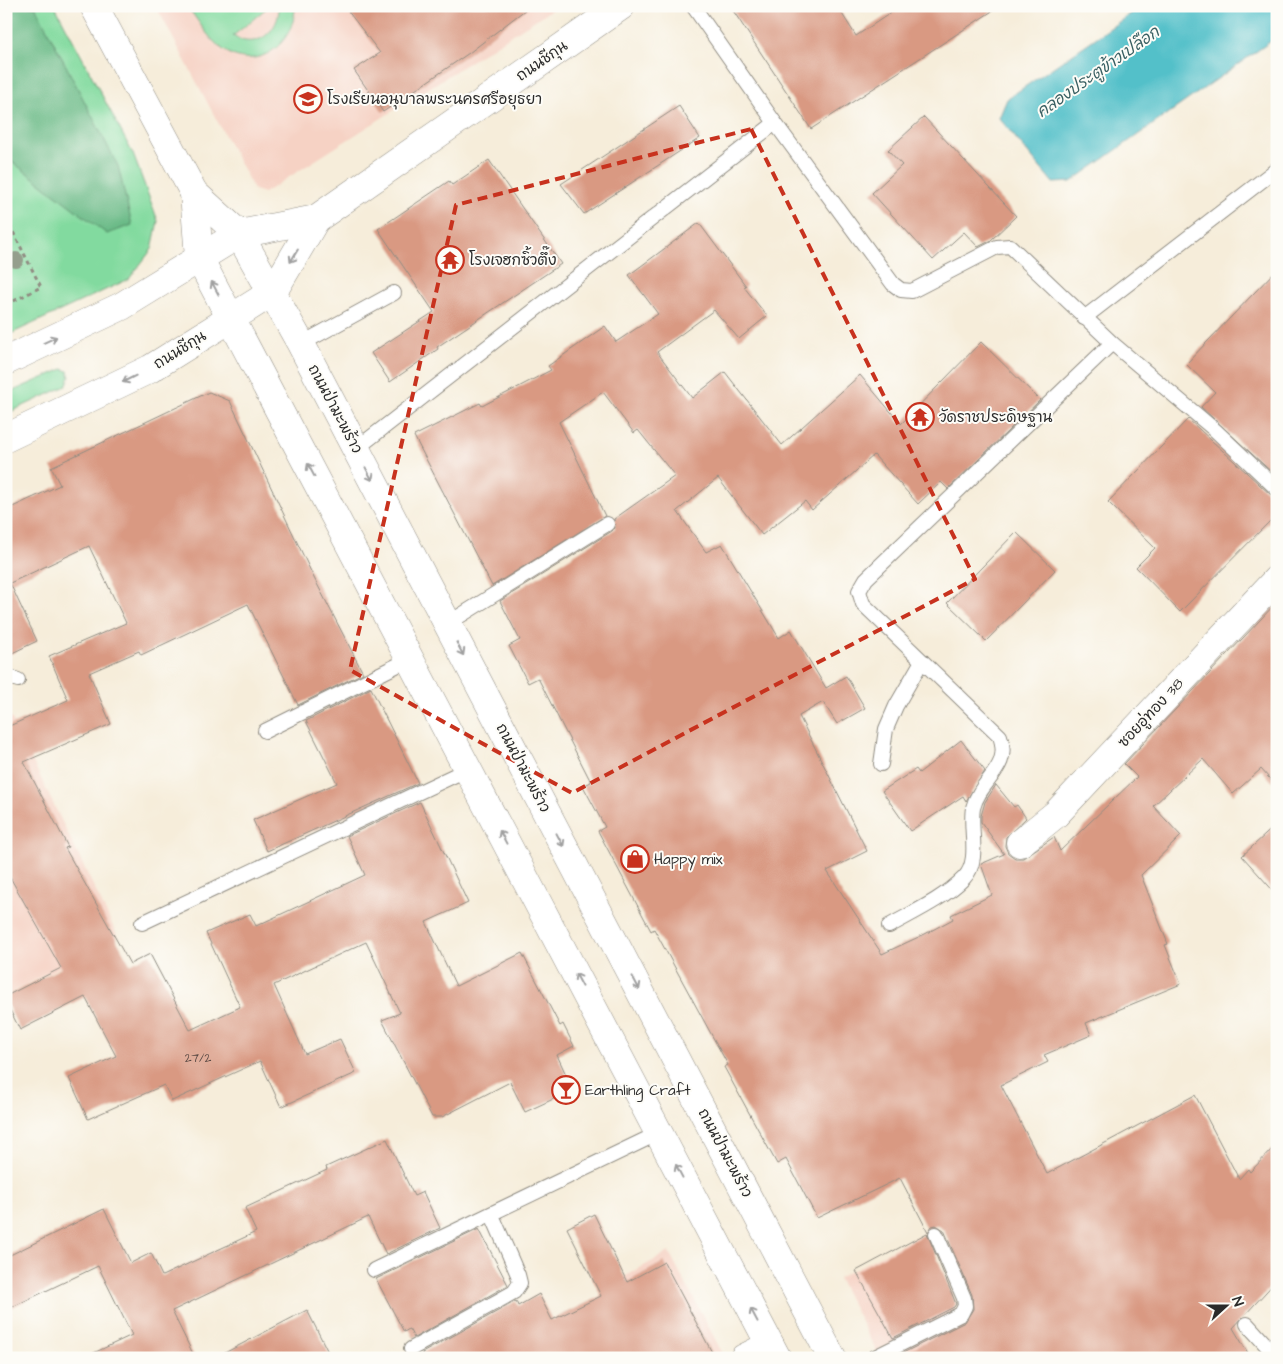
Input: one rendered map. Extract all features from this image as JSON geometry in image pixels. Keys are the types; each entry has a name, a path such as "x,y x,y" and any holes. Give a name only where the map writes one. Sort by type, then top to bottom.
{"street":[{"name":"ถนนป่ามะพร้าว","path":"94,6 194,193 239,234 273,292 832,1358"},
{"name":"ถนนชีกุน","path":"6,361 122,306 239,234 316,219 621,6"},
{"name":"ถนนป่ามะพร้าว","path":"194,193 199,258 774,1351"},
{"name":"ถนนชีกุน","path":"6,438 150,369 273,292 316,219"},
{"name":"ซอยอู่ทอง 38","path":"1020,843 1056,814 1277,579"},
{"path":"744,1358 774,1351"}],"lane":[{"path":"693,6 775,123 893,284 901,290 912,291 997,247 1010,246 1084,318 1216,431 1277,489"},
{"path":"356,450 775,123"},
{"path":"1084,318 1277,169"},
{"path":"301,344 394,293"},
{"path":"890,926 939,897 965,877 971,863 974,835 973,809 979,792 1001,763 1004,748 1000,736 863,604 859,591 866,579 1112,343"},
{"path":"447,624 607,524"},
{"path":"265,731 410,659"},
{"path":"880,764 886,729 896,706 922,661"},
{"path":"142,922 468,769"},
{"path":"374,1270 492,1215 659,1133"},
{"path":"411,1349 514,1292 520,1283 492,1215"},
{"path":"873,1358 961,1314 965,1306 964,1298 936,1234"},
{"path":"1247,1324 1277,1357"}],"path":[{"path":"6,218 41,288 6,305"}],"highlighted area":[{"path":"751,129 975,579 572,793 350,670 456,205"}],"shaded area":[{"name":"โรงเรียนอนุบาลพระนครศรีอยุธยา","path":"156,6 552,6 554,8 264,193 254,190"},
{"path":"11,717 118,937 6,995 6,719"},
{"path":"918,1236 980,1358 880,1358 838,1278"},
{"path":"669,1252 725,1358 634,1358 599,1291"}],"green space":[{"path":"6,6 55,6 133,154 158,221 152,249 129,279 6,336"},
{"path":"6,6 35,6 118,166 132,225 107,234 6,157"},
{"path":"187,6 269,6 233,36 241,40 250,41 257,40 271,31 278,15 279,6 295,6 293,20 281,44 271,52 259,57 247,58 234,56 216,44"},
{"path":"63,369 68,371 70,377 66,386 6,414 6,394"}],"water":[{"name":"คลองประตูข้าวเปลือก","path":"1142,6 1277,6 1277,37 1071,182 1053,183 999,118 1007,99"}],"building":[{"path":"344,6 530,6 469,53 383,112 354,70 380,53"},
{"path":"730,6 837,6 856,36 901,6 1000,6 811,129"},
{"path":"679,106 700,138 584,214 561,184"},
{"path":"924,117 1016,216 990,241 978,247 964,232 933,260 872,193 902,165 888,150"},
{"path":"489,160 561,264 437,347 438,349 390,382 371,353 434,312 378,229 449,181 452,185"},
{"path":"699,223 767,316 739,339 714,310 657,352 692,398 725,372 782,445 860,375 901,424 981,342 1040,400 948,489 941,482 918,504 874,455 812,510 805,501 762,535 718,478 677,511 706,552 722,544 779,638 791,630 826,688 846,676 865,708 837,724 823,702 799,716 867,851 827,871 882,954 953,919 951,915 992,895 981,864 1004,854 981,822 981,816 985,802 996,785 1014,807 1017,805 1026,818 1006,837 1005,846 1008,853 1015,858 1023,858 1054,837 1060,851 1137,777 1124,764 1277,602 1277,787 1261,769 1233,794 1203,759 1153,806 1181,836 1141,875 1168,944 1165,945 1181,984 1086,1023 1091,1035 1044,1055 1048,1062 1001,1085 1047,1174 1195,1095 1239,1179 1248,1169 1250,1172 1277,1144 1277,1280 1233,1328 1251,1358 903,1358 901,1354 965,1322 973,1309 972,1295 944,1230 936,1225 932,1226 928,1232 900,1178 817,1218 786,1159 777,1164 724,1067 728,1065 654,929 651,931 598,831 605,827 583,786 591,782 538,678 528,683 509,646 520,640 500,601 612,531 615,528 614,519 675,476 638,430 634,433 603,392 559,422 605,516 492,586 414,436 480,403 482,406 551,370 548,366 605,326 616,342 658,314 629,275"},
{"path":"1277,269 1277,477 1201,407 1215,392 1186,364"},
{"path":"209,392 230,401 314,578 363,673 298,705 248,604 141,655 139,651 89,673 111,724 24,762 68,847 65,848 130,964 150,954 190,1030 240,1007 206,933 250,914 256,926 365,875 347,836 420,802 468,903 426,922 456,986 522,953 560,1026 563,1024 574,1046 557,1055 573,1090 525,1112 510,1082 442,1117 432,1117 382,1020 400,1013 366,942 274,985 305,1054 340,1039 356,1073 281,1107 260,1061 172,1101 164,1085 88,1119 69,1078 116,1056 85,997 20,1030 6,1002 6,996 61,968 6,870 6,725 7,727 68,700 49,656 126,623 89,546 10,583 37,641 6,656 6,510 60,485 51,467"},
{"path":"1188,419 1271,495 1277,498 1277,514 1180,612 1136,567 1155,548 1108,502"},
{"path":"1016,532 1055,570 986,641 947,603"},
{"path":"371,688 418,783 267,851 253,820 337,783 306,721"},
{"path":"961,740 985,771 966,801 963,796 910,831 882,791 916,769 919,773"},
{"path":"1277,824 1277,895 1242,856"},
{"path":"387,1139 414,1196 423,1192 440,1228 386,1254 368,1217 172,1311 195,1358 83,1358 132,1335 98,1266 6,1310 6,1257 104,1209 131,1263 151,1253 162,1276 256,1232 245,1208 327,1170 326,1167"},
{"path":"594,1214 627,1282 664,1262 715,1358 424,1358 422,1353 516,1301 518,1306 539,1294 552,1320 601,1296 567,1228"},
{"path":"479,1229 508,1285 414,1338 409,1329 404,1332 376,1279"},
{"path":"927,1233 956,1304 954,1307 893,1338 856,1271"},
{"path":"307,1310 331,1358 215,1358"}],"place":[{"name":"โรงเรียนอนุบาลพระนครศรีอยุธยา","path":"308,99"},
{"name":"โรงเจฮกซิ้วตึ๊ง","path":"450,260"},
{"name":"วัดราชประดิษฐาน","path":"920,417"},
{"name":"Happy mix","path":"635,859"},
{"name":"Earthling Craft","path":"566,1090"}]}
